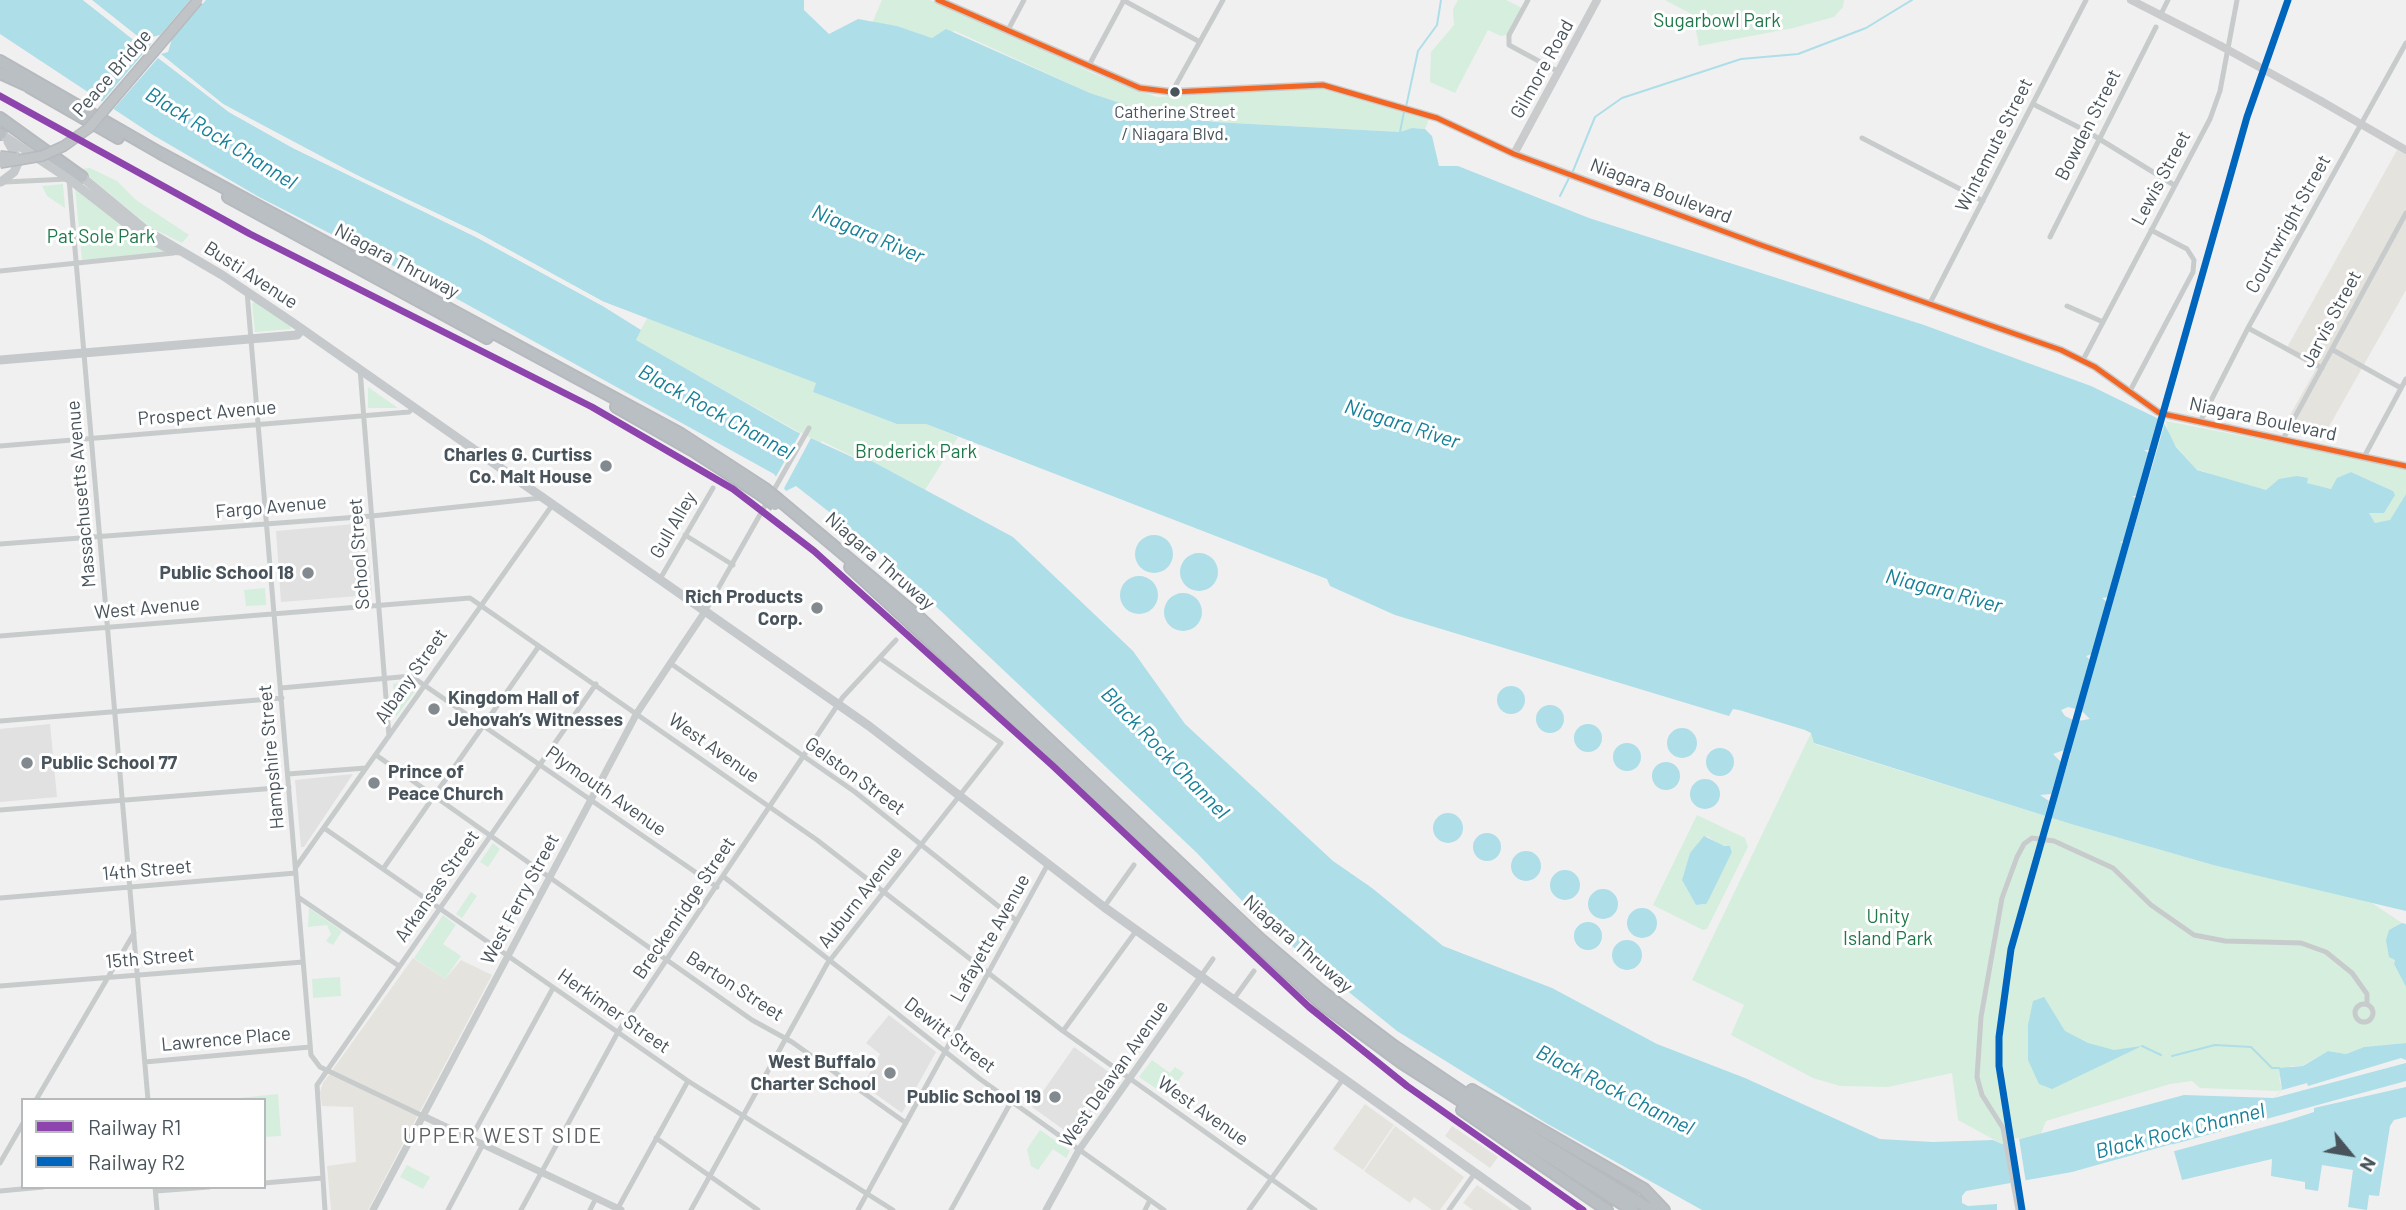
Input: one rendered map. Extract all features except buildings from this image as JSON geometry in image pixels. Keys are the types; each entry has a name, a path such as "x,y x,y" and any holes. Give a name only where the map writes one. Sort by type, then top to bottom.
{"highway":[{"name":"Peace Bridge","path":"0,163 42,156 64,146 89,128 198,0"},
{"name":"Niagara Thruway","path":"0,61 160,153 681,434 771,495 1312,995 1632,1210"},
{"name":"Niagara Thruway","path":"0,71 665,434 771,495"},
{"path":"0,118 82,177"},
{"path":"0,156 42,156"},
{"path":"1405,1059 1510,1111 1644,1189 1664,1210"},
{"path":"1405,1059 1473,1118 1606,1210"},
{"name":"Niagara Thruway","path":"1405,1059 1651,1210"}],"main road":[{"name":"Niagara Boulevard","path":"938,0 1140,88 1172,92 1320,85 1437,117 1514,154 2083,360 2158,411 2406,466"},
{"name":"Gilmore Road","path":"1514,154 1597,0"},
{"path":"2131,0 2221,46 2406,150"},
{"path":"1,134 15,150 19,160 14,172 1,182"},
{"name":"Busti Avenue","path":"1,134 69,179 137,232 170,250 181,251"},
{"name":"Busti Avenue","path":"82,177 140,225 302,329 840,705 1136,931 1527,1210"},
{"path":"0,360 297,335 302,329"}],"street":[{"path":"1008,30 1024,0"},
{"path":"1088,67 1124,0 1200,42"},
{"path":"1172,92 1223,0"},
{"path":"1528,0 1509,35 1509,44 1559,72"},
{"name":"Wintemute Street","path":"1928,305 2086,0"},
{"path":"2161,15 2168,0"},
{"name":"Lewis Street","path":"2083,360 2210,119 2220,91 2237,0"},
{"name":"Bowden Street","path":"2050,237 2156,27"},
{"name":"Courtwright Street","path":"2200,422 2248,328 2406,43"},
{"path":"2033,104 2098,138 2174,185"},
{"path":"1862,138 1983,201"},
{"path":"1,182 82,177"},
{"name":"Massachusetts Avenue","path":"69,179 148,1098"},
{"name":"Jarvis Street","path":"2283,439 2406,213"},
{"path":"2130,391 2193,272 2194,260 2187,249 2151,230"},
{"path":"0,271 160,257 181,251"},
{"name":"Hampshire Street","path":"247,292 310,1047"},
{"path":"2067,306 2103,322"},
{"path":"2248,328 2322,368"},
{"path":"2333,350 2401,388"},
{"name":"School Street","path":"360,369 389,736"},
{"path":"2364,457 2406,379"},
{"name":"Prospect Avenue","path":"0,446 409,412 414,407"},
{"path":"706,611 809,428"},
{"name":"Gull Alley","path":"660,579 713,488"},
{"name":"Fargo Avenue","path":"0,544 548,501"},
{"name":"Albany Street","path":"296,870 481,605 548,501"},
{"path":"685,535 733,565"},
{"name":"West Avenue","path":"0,636 462,597 481,605 771,808 1063,1031 1315,1210"},
{"name":"West Ferry Street","path":"373,1210 637,713 706,611"},
{"name":"Breckenridge Street","path":"520,1210 618,1032 840,705 896,640"},
{"path":"383,869 539,646"},
{"name":"Auburn Avenue","path":"691,1210 830,961 1000,743 880,658"},
{"name":"Gelston Street","path":"670,663 805,757 1017,921"},
{"name":"Plymouth Avenue","path":"281,688 411,676 717,887"},
{"name":"Arkansas Street","path":"327,1070 596,684"},
{"path":"0,721 282,698"},
{"name":"Barton Street","path":"376,755 752,1020 786,1038 906,1123"},
{"path":"288,774 366,768"},
{"path":"0,810 289,787"},
{"name":"Herkimer Street","path":"324,828 688,1081 892,1210"},
{"path":"2018,1210 2003,1128 1982,1094 1977,1077 1981,1017 2003,892 2024,844 2032,838 2054,841 2113,868 2151,905 2194,935 2225,941 2301,943 2326,952 2352,973 2367,994 2367,1004"},
{"name":"Lafayette Avenue","path":"858,1210 1048,864"},
{"path":"1104,907 1134,865"},
{"name":"14th Street","path":"0,898 130,888 296,870"},
{"name":"Dewitt Street","path":"724,877 1012,1102 1164,1210"},
{"path":"298,897 399,966"},
{"path":"1063,1031 1136,931"},
{"path":"37,1098 134,933"},
{"name":"West Delavan Avenue","path":"1046,1210 1079,1150 1213,959"},
{"name":"15th Street","path":"0,986 303,962"},
{"path":"1233,1000 1254,971"},
{"path":"471,1138 553,988"},
{"path":"310,1047 313,1061 327,1070 620,1209 688,1081"},
{"name":"Lawrence Place","path":"145,1062 310,1047"},
{"path":"326,1210 316,1091 327,1070"},
{"path":"1250,1210 1343,1079"},
{"path":"951,1210 1012,1102"},
{"path":"0,1163 21,1126"},
{"path":"656,1138 758,1210"},
{"path":"447,1210 483,1144"},
{"path":"1449,1210 1475,1173"},
{"path":"266,1183 323,1178"},
{"path":"0,1191 22,1189"},
{"path":"156,1189 157,1210"},
{"path":"590,1210 596,1198"},
{"path":"1145,1210 1150,1200"}],"shaded area":[{"path":"2397,150 2406,155 2406,290 2322,439 2281,431 2316,369 2285,351"},
{"path":"366,523 372,595 281,602 276,531"},
{"name":"Public School 77","path":"50,724 57,797 0,802 0,729"},
{"path":"353,774 304,847 301,847 295,780"},
{"path":"413,958 445,979 461,960 492,975 368,1210 331,1210 327,1166 356,1162 353,1107 322,1106 320,1092 323,1083"},
{"path":"889,1015 936,1052 902,1113 863,1085 880,1054 866,1043"},
{"path":"1074,1047 1120,1080 1078,1140 1032,1107"},
{"path":"1365,1104 1394,1125 1363,1170 1333,1149"},
{"path":"1395,1126 1464,1177 1440,1210 1432,1210 1414,1197 1410,1203 1364,1171"},
{"path":"1452,1126 1498,1157 1490,1168 1445,1136"},
{"path":"1477,1185 1513,1210 1473,1210 1463,1203"}],"green space":[{"path":"882,0 930,0 1013,34 1092,73 1157,97 1320,88 1429,119 1425,129 1412,128 1400,132 1214,122 1132,107 1090,93 955,31 932,38 897,26 872,23"},
{"path":"1458,0 1506,0 1522,8 1510,34 1501,36 1488,30 1455,93 1430,82 1431,52 1454,25 1453,9"},
{"name":"Sugarbowl Park","path":"1665,0 1844,0 1843,7 1834,17 1793,28 1699,46 1693,15"},
{"path":"90,168 117,181 136,200 189,235 182,243 150,227 80,169"},
{"name":"Pat Sole Park","path":"63,184 65,208 47,196 42,186"},
{"name":"Pat Sole Park","path":"75,188 162,250 164,252 82,260"},
{"path":"255,301 290,325 291,329 255,332 252,304"},
{"name":"Broderick Park","path":"648,317 817,383 813,392 897,424 926,424 958,437 925,490 866,458 864,462 822,441 820,444 635,340"},
{"path":"368,387 398,408 368,408"},
{"path":"2166,421 2406,468 2406,494 2390,521 2379,524 2375,523 2369,513 2393,491 2351,472 2339,478 2331,489 2306,483 2308,479 2279,480 2266,490 2253,488 2196,469 2169,438"},
{"path":"265,588 266,605 246,606 244,590"},
{"path":"411,680 419,686 396,717 393,684"},
{"name":"Unity Island Park","path":"1811,733 1815,744 2071,824 2213,865 2366,899 2402,923 2394,964 2406,987 2406,1043 2364,1047 2346,1054 2328,1051 2302,1066 2291,1066 2279,1078 2282,1090 2278,1091 2200,1088 2192,1081 2170,1084 2046,1121 2040,1136 2002,1144 1958,1120 1952,1073 1888,1087 1840,1086 1813,1078 1731,1035 1744,1005 1692,980"},
{"path":"1697,815 1745,838 1748,847 1707,929 1703,930 1653,905","holes":["1707,836 1720,845 1731,847 1732,852 1709,897 1703,905 1696,905 1682,880 1690,853"]},
{"path":"493,843 500,849 488,867 480,862"},
{"path":"471,892 477,896 462,918 456,914"},
{"path":"309,908 342,931 333,945 326,941 331,934 327,925 308,927"},
{"path":"443,915 456,925 443,944 461,956 445,979 414,958"},
{"path":"340,977 341,996 313,998 312,979"},
{"path":"1152,1060 1170,1073 1175,1067 1184,1073 1167,1096 1139,1077"},
{"path":"278,1094 281,1136 266,1137 266,1098 239,1098"},
{"path":"1040,1130 1070,1151 1066,1158 1053,1149 1038,1170 1031,1166 1027,1149"},
{"path":"407,1165 430,1177 423,1189 400,1177"}],"water":[{"name":"Black Rock Channel","path":"0,0 83,0 229,112 293,148 476,237 601,305 641,330 636,340 795,431 863,462 866,458 1013,537 1133,651 1185,724 1333,861 1372,888 1443,946 1552,988 1657,1044 1745,1078 1880,1139 1933,1142 1993,1140 2002,1144 2184,1095 2274,1098 2282,1090 2279,1068 2303,1066 2328,1051 2346,1054 2364,1047 2406,1043 2406,1117 2394,1120 2390,1126 2379,1196 2369,1195 2367,1210 2348,1207 2353,1170 2322,1165 2318,1191 2305,1189 2305,1182 2271,1176 2272,1159 2182,1180 2172,1144 2072,1172 1966,1191 1962,1196 1962,1203 1968,1206 1997,1204 1997,1210 1702,1210 1546,1123 1397,1031 1261,921 1197,853 870,544 796,486 786,491 774,474 450,295 259,197 153,135 0,34"},
{"name":"Niagara River","path":"91,0 804,0 804,10 829,34 858,19 897,26 932,38 946,29 1090,93 1132,107 1214,122 1400,132 1412,128 1425,129 1432,136 1439,166 1458,166 1589,218 1924,325 2091,386 2163,421 2176,447 2197,470 2266,490 2279,479 2297,476 2308,478 2307,483 2331,489 2337,478 2351,472 2393,491 2395,495 2384,513 2369,513 2375,523 2390,520 2406,494 2406,911 2213,865 2071,824 1814,743 1811,733 1805,730 1739,710 1733,709 1729,716 1395,615 1330,586 1327,579 926,424 897,424 813,392 816,383 602,301 478,233 321,158 223,104"},
{"path":"1154,535 1167,541 1173,554 1167,567 1154,573 1141,567 1135,554 1141,541"},
{"path":"1199,553 1212,559 1218,572 1212,585 1199,591 1186,585 1180,572 1186,559"},
{"path":"1139,576 1152,582 1158,595 1152,608 1139,614 1126,608 1120,595 1126,582"},
{"path":"1183,593 1196,599 1202,612 1196,625 1183,631 1170,625 1164,612 1170,599"},
{"path":"1511,686 1521,690 1525,700 1521,710 1511,714 1501,710 1497,700 1501,690"},
{"path":"1550,705 1560,709 1564,719 1560,729 1550,733 1540,729 1536,719 1540,709"},
{"path":"1588,724 1598,728 1602,738 1598,748 1588,752 1578,748 1574,738 1578,728"},
{"path":"1682,728 1692,733 1697,743 1692,753 1682,758 1672,753 1667,743 1672,733"},
{"path":"1627,743 1637,747 1641,757 1637,767 1627,771 1617,767 1613,757 1617,747"},
{"path":"1720,748 1730,752 1734,762 1730,772 1720,776 1710,772 1706,762 1710,752"},
{"path":"1666,762 1676,766 1680,776 1676,786 1666,790 1656,786 1652,776 1656,766"},
{"path":"1705,779 1715,784 1720,794 1715,804 1705,809 1695,804 1690,794 1695,784"},
{"path":"1448,813 1458,818 1463,828 1458,838 1448,843 1438,838 1433,828 1438,818"},
{"path":"1487,833 1497,837 1501,847 1497,857 1487,861 1477,857 1473,847 1477,837"},
{"path":"1704,836 1724,846 1730,846 1732,852 1706,904 1696,905 1682,880 1690,853"},
{"path":"1526,851 1536,856 1541,866 1536,876 1526,881 1516,876 1511,866 1516,856"},
{"path":"1565,870 1575,875 1580,885 1575,895 1565,900 1555,895 1550,885 1555,875"},
{"path":"1603,889 1613,894 1618,904 1613,914 1603,919 1593,914 1588,904 1593,894"},
{"path":"1642,908 1652,913 1657,923 1652,933 1642,938 1632,933 1627,923 1632,913"},
{"path":"1588,922 1598,926 1602,936 1598,946 1588,950 1578,946 1574,936 1578,926"},
{"path":"2402,923 2406,924 2406,987 2394,964 2395,960 2389,957 2386,940 2389,930"},
{"path":"1627,940 1637,945 1642,955 1637,965 1627,970 1617,965 1612,955 1617,945"},
{"path":"2044,997 2065,1031 2088,1043 2114,1050 2142,1046 2052,1089 2039,1084 2028,1060 2028,1025 2033,1001"}],"pier":[{"path":"83,0 92,0 150,46 152,37 160,35 190,0 206,0 172,39 168,52 161,54 223,104 368,181 478,233 602,301 601,305 476,237 293,148 229,112 158,58 111,112 100,104 146,50"},
{"path":"2161,416 2166,419 2081,710 2090,719 2078,721 2069,752 2071,753 2049,821 2044,819 2049,801 2040,795 2051,794 2061,762 2053,754 2064,750 2073,720 2061,710 2068,707 2076,709 2090,660 2086,656 2092,654 2107,602 2102,598 2109,597 2124,544 2120,542 2125,541 2137,499 2132,496 2138,496 2150,454 2144,450 2151,450"},
{"path":"801,432 811,438 782,492 774,480"},
{"path":"2401,1058 2406,1060 2406,1063 2274,1098 2282,1090 2307,1083 2308,1086"},
{"path":"2406,1081 2406,1087 2314,1108 2314,1112 2286,1121 2171,1152 2170,1148 2142,1156 2141,1153"},
{"path":"2019,1138 2026,1183 2011,1186 2004,1140"}],"waterway":[{"path":"1406,107 1418,51 1437,25 1441,0"},
{"path":"1573,171 1595,117 1622,98 1741,59 1798,54 1866,28 1912,0"},
{"path":"1400,132 1404,112"},
{"path":"1560,196 1570,176"},
{"path":"2172,1056 2215,1045 2251,1047 2272,1068 2279,1068"},
{"path":"2142,1046 2161,1055"}],"railway":[{"path":"2022,1210 1999,1066 1999,1037 2011,949 2247,117 2288,0"}],"rail line":[{"name":"R2","path":"2022,1210 1999,1066 1999,1037 2011,949 2247,117 2288,0"},
{"name":"R1","path":"0,96 250,234 592,407 733,489 814,551 1053,766 1309,1007 1407,1086 1583,1210"}],"transit line":[{"path":"938,0 1140,88 1172,92 1323,85 1437,118 1514,154 1758,244 2061,350 2095,367 2158,412 2406,466"}],"place":[{"name":"Catherine Street / Niagara Blvd.","path":"1175,92"},
{"name":"Charles G. Curtiss Co. Malt House","path":"606,466"},
{"name":"Public School 18","path":"308,573"},
{"name":"Rich Products Corp.","path":"817,608"},
{"name":"Kingdom Hall of Jehovah’s Witnesses","path":"434,709"},
{"name":"Public School 77","path":"27,763"},
{"name":"Prince of Peace Church","path":"374,783"},
{"name":"West Buffalo Charter School","path":"890,1073"},
{"name":"Public School 19","path":"1055,1097"}],"district":[{"name":"UPPER WEST SIDE","path":"503,1136"}]}
